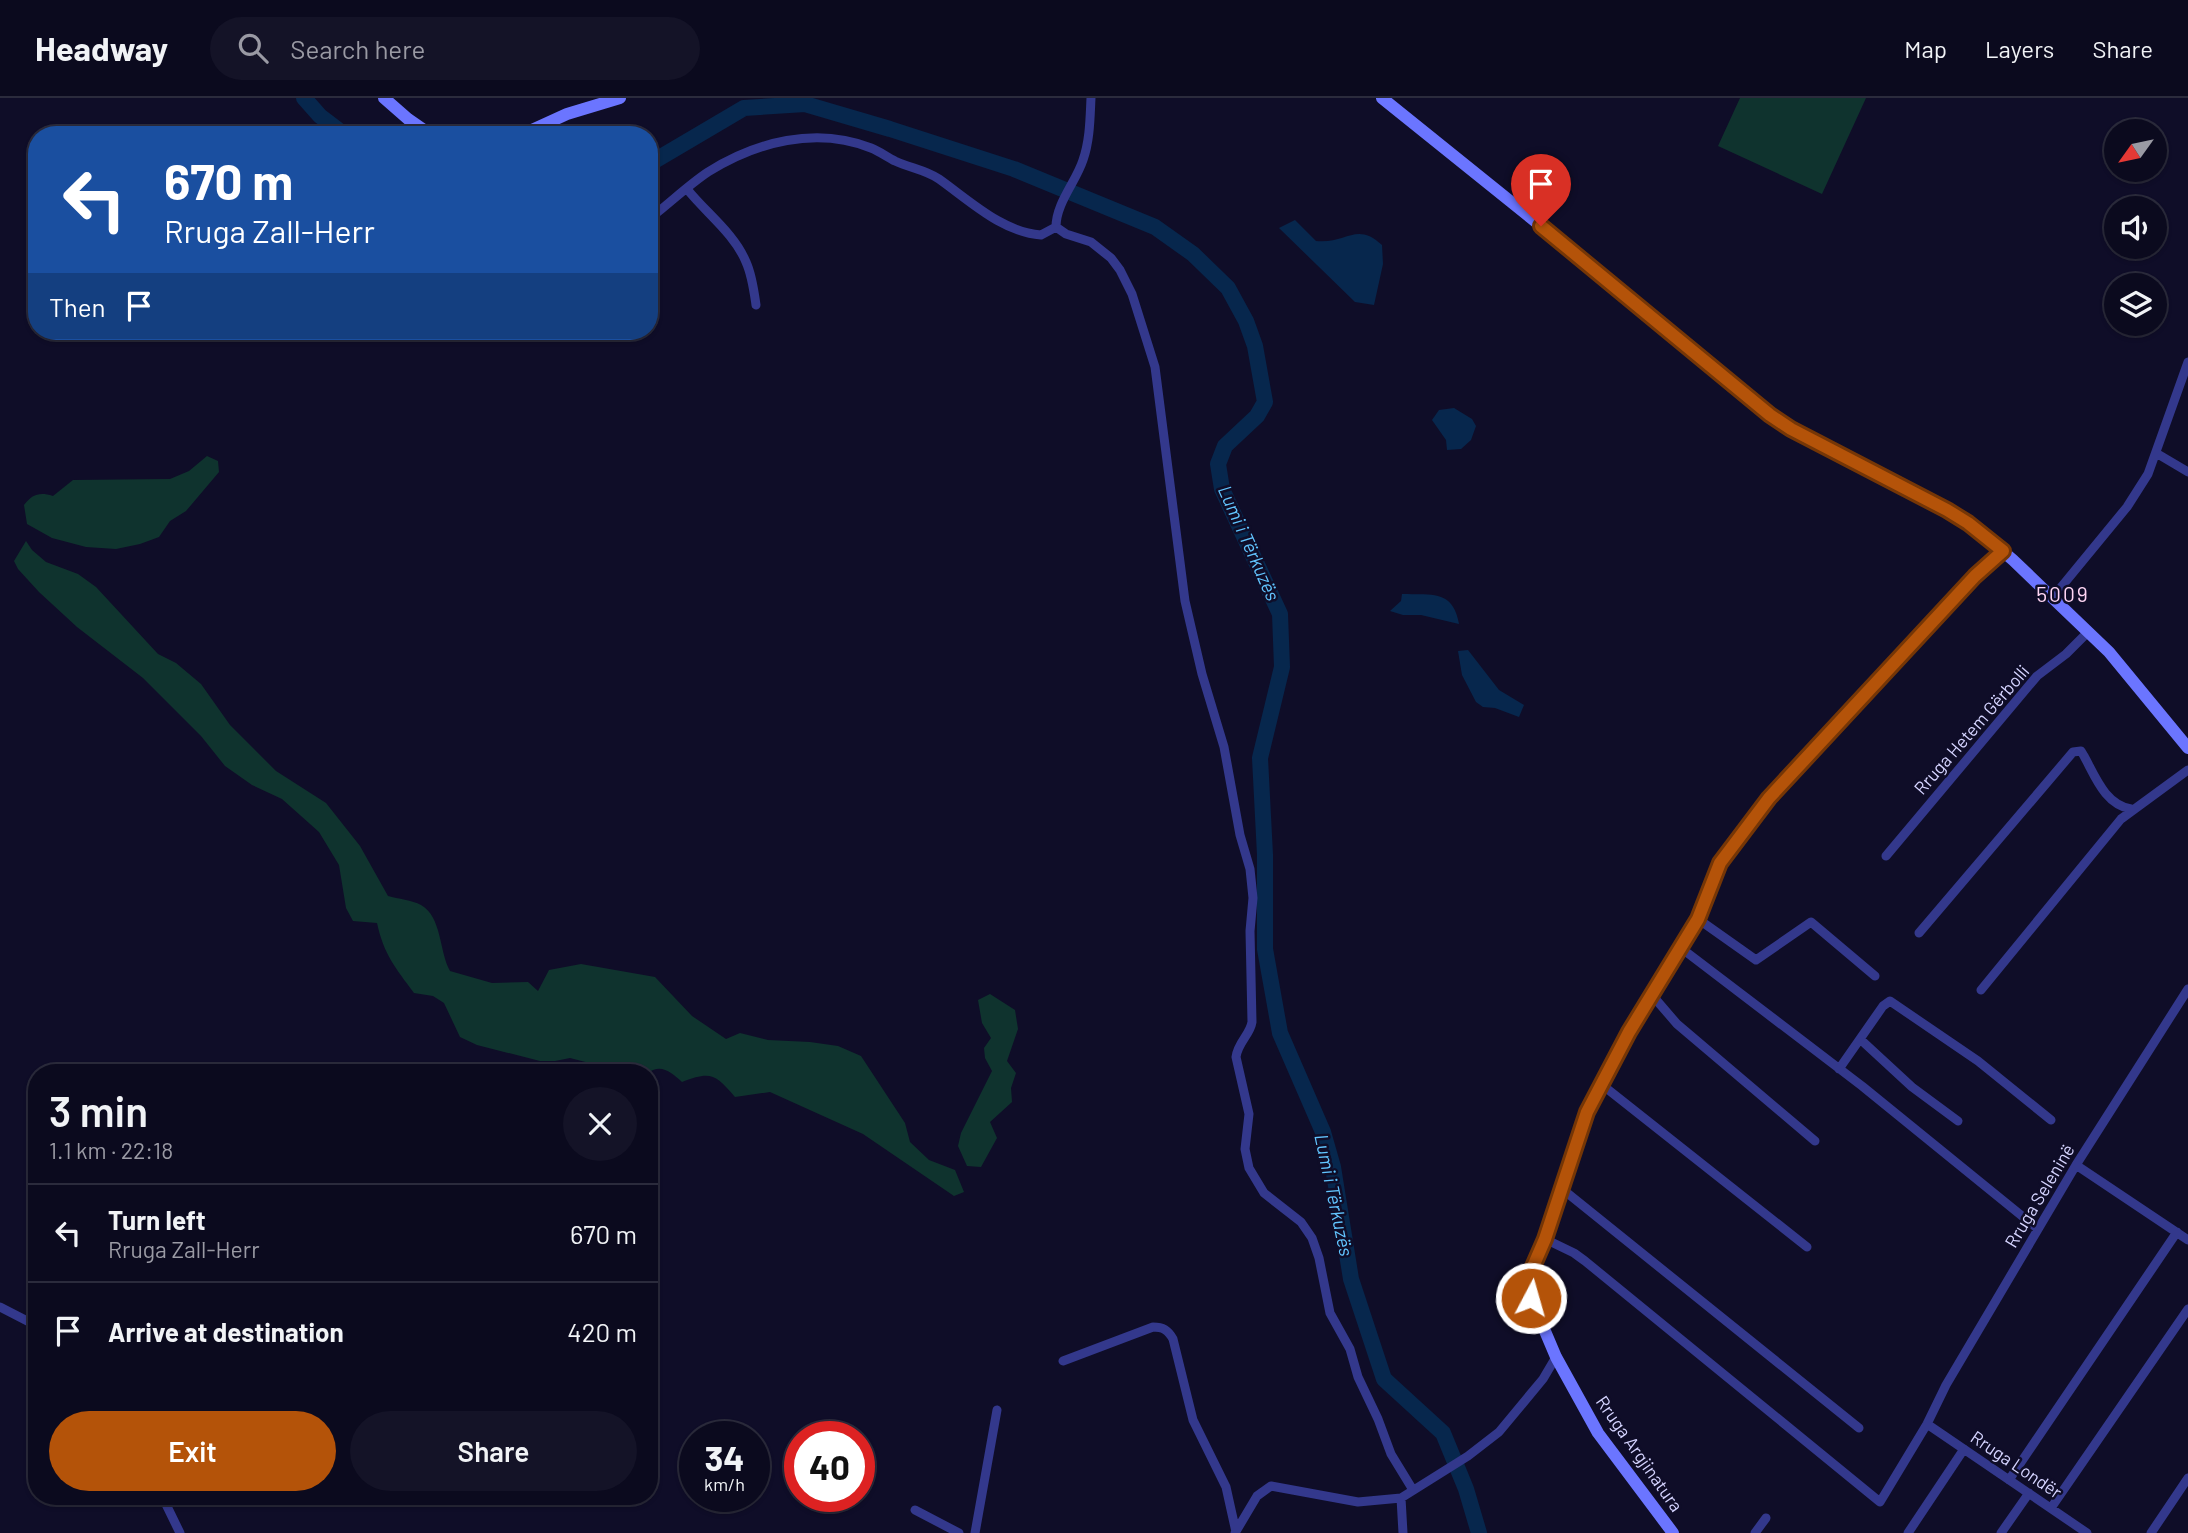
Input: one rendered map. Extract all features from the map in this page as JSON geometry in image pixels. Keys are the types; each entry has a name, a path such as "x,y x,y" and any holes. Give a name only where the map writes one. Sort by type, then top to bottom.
{"main road":[{"path":"384,98 418,126"},
{"path":"541,126 567,114 620,98"},
{"path":"1382,98 1770,415 1791,429 1947,510 2003,551 2124,669 2188,748"},
{"name":"Rruga Argjinatura","path":"1673,1533 1598,1433 1556,1357 1535,1311 1530,1288 1532,1269 1545,1239 1574,1145 1601,1084 1629,1032 1698,919 1720,863 1769,798 1975,576 2003,551"}],"street":[{"path":"1056,227 1060,206 1074,180 1086,148 1091,98"},
{"path":"658,212 708,172 752,149 804,137 822,137 872,148 904,165 927,172 1015,229 1041,235 1056,227"},
{"path":"687,189 719,223 742,254 750,274 756,305"},
{"path":"1056,227 1066,234 1091,242 1111,258 1120,270 1132,294 1155,367 1185,601 1198,661 1224,747 1240,835 1252,882 1253,1013 1251,1028 1241,1040 1236,1057 1249,1114 1246,1158 1253,1177 1264,1193 1301,1222 1312,1238 1319,1258 1329,1313 1350,1349 1358,1377 1391,1454 1413,1490"},
{"path":"2053,597 2127,507 2148,474 2188,362"},
{"path":"2156,453 2188,472"},
{"name":"Rruga Hetem Gërbolli","path":"1886,856 2037,676 2066,654 2088,632"},
{"path":"1919,933 2073,752 2081,751 2115,803 2132,809"},
{"path":"1981,990 2062,889 2132,809 2188,770"},
{"path":"1698,919 1756,960 1811,922 1875,976"},
{"path":"1681,948 1839,1069 2038,1229"},
{"name":"Rruga Seleninë","path":"1545,1239 1585,1261 1880,1502 2076,1165 2188,989"},
{"path":"1652,995 1677,1024 1815,1141"},
{"path":"1839,1069 1883,1006 1890,1001 1895,1002 1996,1074 2051,1120"},
{"path":"1860,1039 1912,1087 1958,1121"},
{"path":"1601,1084 1807,1247"},
{"path":"2076,1165 2188,1240"},
{"path":"1561,1188 1859,1428"},
{"path":"2009,1480 2177,1233"},
{"path":"0,1307 28,1321"},
{"path":"2051,1508 2188,1309"},
{"path":"1063,1361 1153,1327 1168,1331 1173,1339 1193,1420 1226,1488 1235,1532"},
{"path":"1235,1532 1257,1496 1271,1486 1358,1502 1401,1498 1468,1456 1499,1432 1543,1379 1556,1357"},
{"path":"975,1533 997,1410"},
{"name":"Rruga Londër","path":"1927,1424 2087,1533"},
{"path":"1908,1533 1964,1449"},
{"path":"2151,1533 2188,1478"},
{"path":"2001,1533 2029,1493"},
{"path":"1401,1498 1403,1533"},
{"path":"166,1505 180,1533"},
{"path":"915,1510 959,1533"},
{"path":"1755,1533 1766,1518"}],"green space":[{"path":"1740,98 1866,98 1822,194 1718,146"},
{"path":"207,456 218,461 219,472 186,511 170,521 159,537 116,549 86,547 52,538 27,524 24,505 27,501 37,495 53,496 73,480 170,479 189,471"},
{"path":"26,541 46,562 78,574 96,587 158,654 176,663 201,684 230,725 276,771 326,803 360,846 388,896 417,903 428,910 437,926 450,971 492,983 528,982 538,991 549,970 581,964 655,977 692,1016 726,1039 740,1033 768,1040 838,1046 861,1056 905,1123 910,1142 929,1160 955,1170 964,1192 954,1196 863,1134 770,1092 735,1097 717,1079 700,1076 682,1082 670,1073 658,1069 658,1064 593,1064 570,1058 540,1061 477,1045 460,1037 444,1003 433,996 414,993 401,976 387,952 377,923 353,921 346,908 339,865 319,832 282,799 252,785 225,766 201,736 143,678 77,627 39,592 14,561"},
{"path":"990,994 1015,1010 1018,1029 1007,1061 1016,1073 1011,1088 1012,1102 990,1122 997,1138 981,1167 967,1166 958,1146 961,1133 992,1071 985,1058 984,1048 991,1038 982,1023 978,1000"}],"water":[{"path":"1295,220 1316,241 1358,234 1373,238 1382,245 1383,264 1374,305 1355,302 1279,228"},
{"path":"1454,408 1472,419 1476,426 1471,440 1461,449 1447,450 1446,440 1432,420 1439,410"},
{"path":"1402,594 1431,595 1446,599 1452,605 1459,624 1390,611 1401,601"},
{"path":"1468,650 1499,690 1524,705 1519,717 1495,708 1483,707 1476,702 1462,675 1458,651"}],"waterway":[{"name":"Lumi i Tërkuzës","path":"304,98 333,126"},
{"name":"Lumi i Tërkuzës","path":"658,159 744,108 805,104 1014,169 1155,227 1193,254 1228,288 1246,321 1255,346 1265,402 1257,416 1225,446 1218,464 1222,489 1280,614 1282,667 1260,758 1265,855 1265,949 1280,1033 1323,1132 1333,1167 1351,1279 1384,1379 1443,1433 1466,1489 1479,1533"}],"district":[{"name":"5009","path":"2063,595"}],"route":[{"path":"1531,1298 1532,1269 1545,1239 1587,1112 1629,1032 1698,919 1720,863 1769,798 1975,576 2003,551 1947,510 1791,429 1770,415 1541,226"}]}
